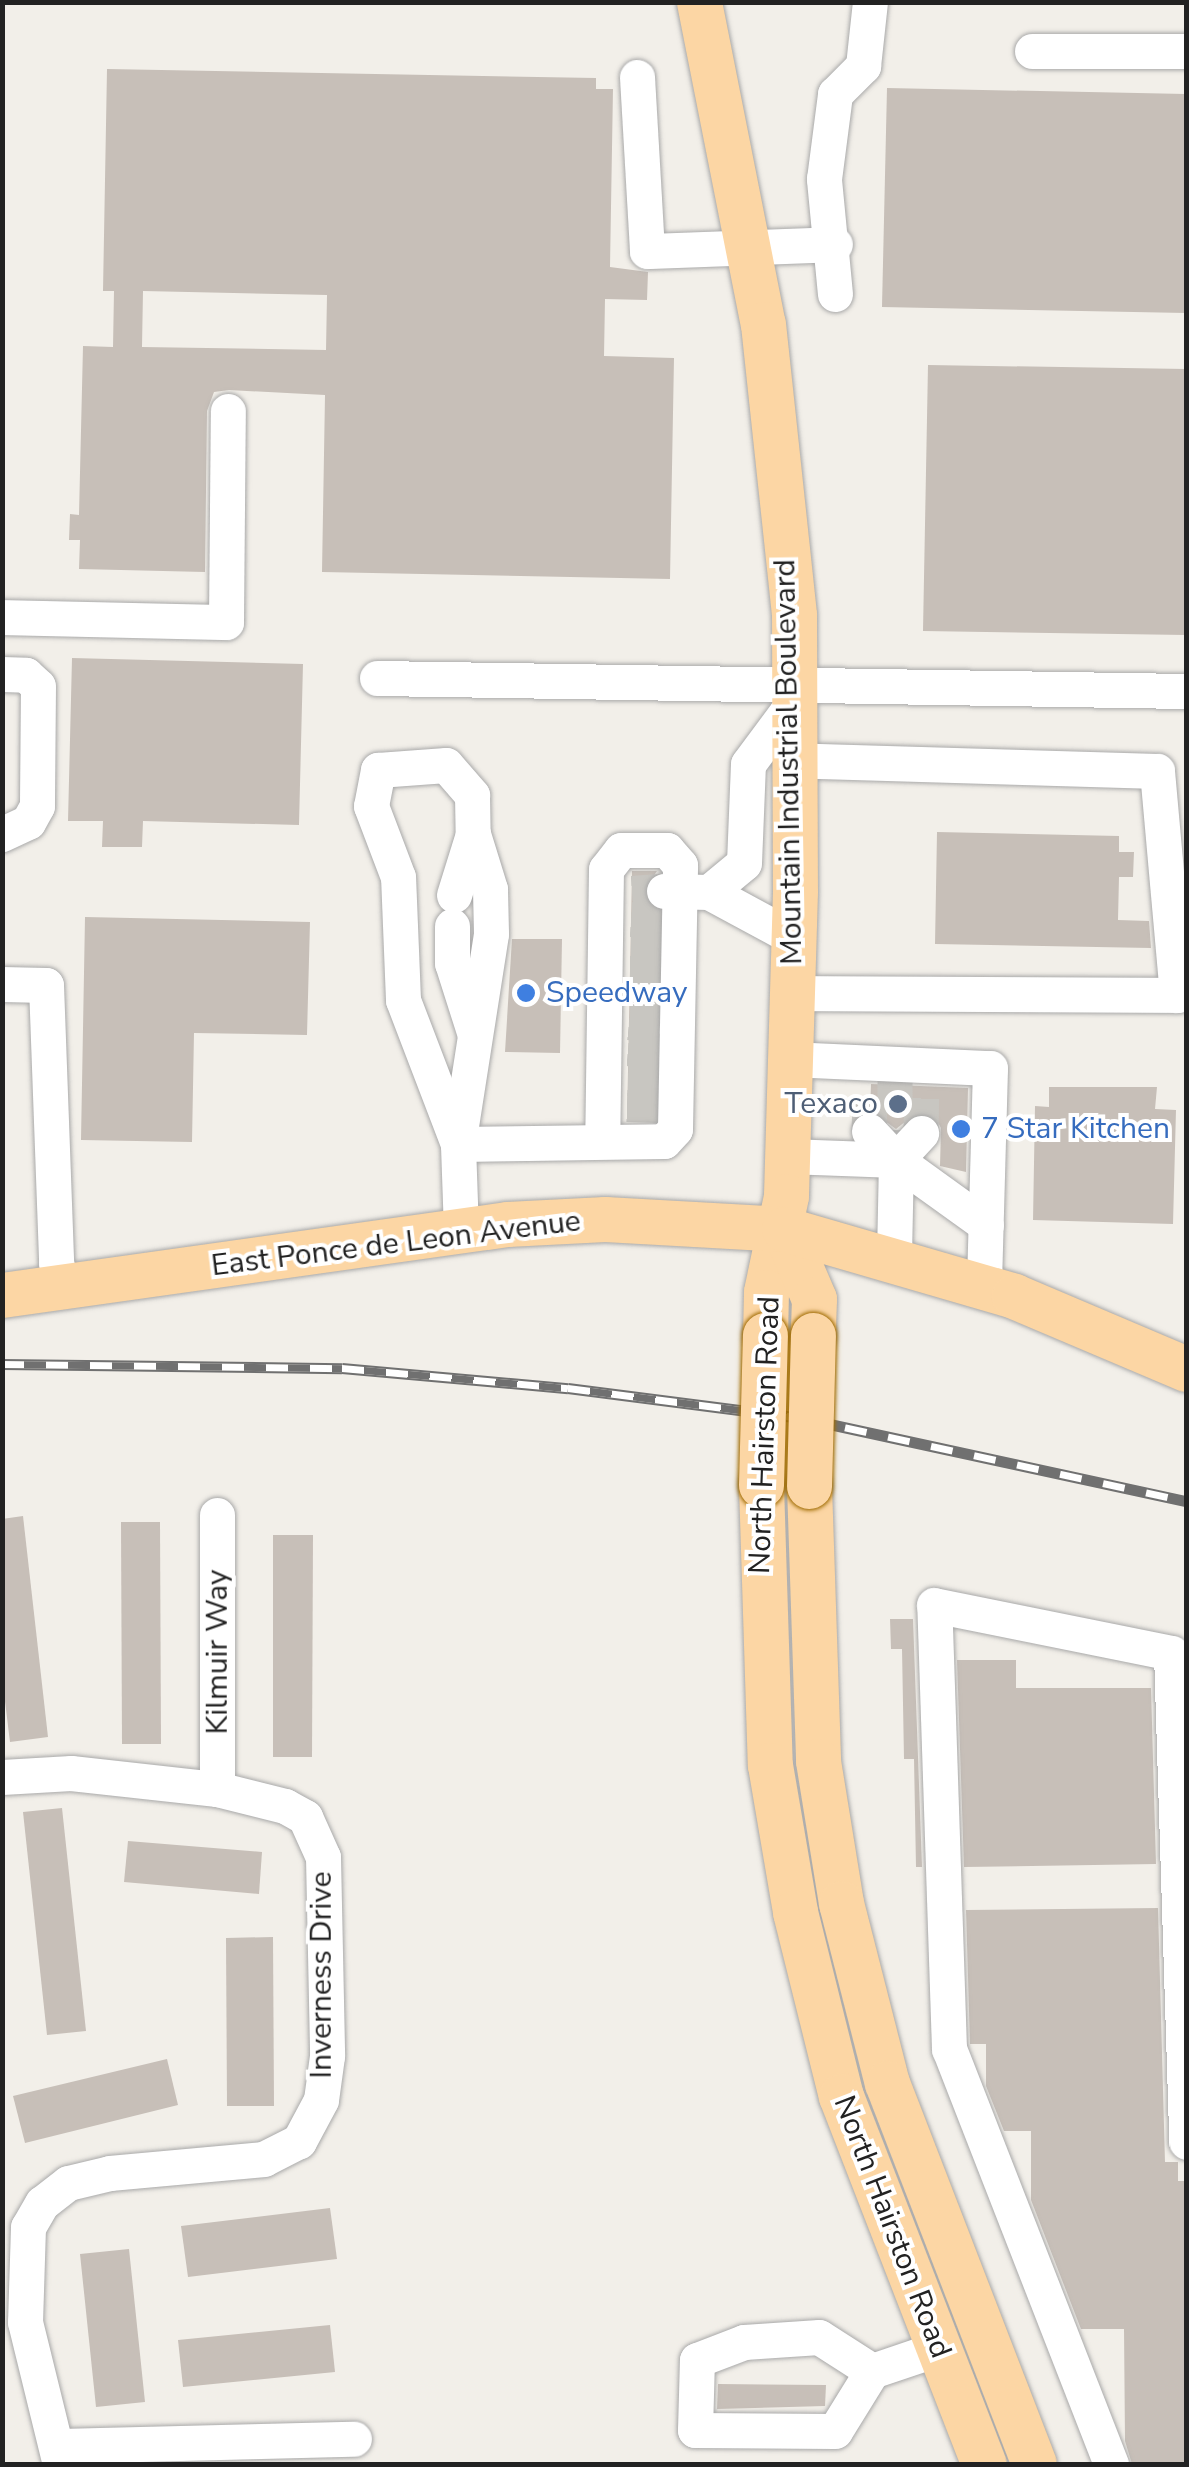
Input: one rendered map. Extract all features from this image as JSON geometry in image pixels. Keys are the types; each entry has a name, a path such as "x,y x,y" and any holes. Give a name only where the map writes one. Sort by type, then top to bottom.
{"main road":[{"name":"Mountain Industrial Boulevard","path":"699,2 763,324 794,614 794,938 784,1229"},
{"name":"East Ponce de Leon Avenue","path":"2,1295 460,1231 605,1219 784,1229 984,1286 1186,1369"},
{"name":"North Hairston Road","path":"784,1229 766,1292 761,1485 770,1766 794,1912 841,2096 984,2464"},
{"name":"North Hairston Road","path":"784,1229 814,1299 809,1486 818,1761 842,1903 887,2083 1034,2464"}],"street":[{"path":"835,294 835,244 824,178 835,94 863,66 870,2"},
{"path":"1032,51 1186,51"},
{"path":"637,77 647,251 835,244"},
{"path":"2,616 226,622 228,411"},
{"path":"2,674 26,676 38,686 37,806 28,822 2,834"},
{"path":"377,678 794,694 1186,691"},
{"path":"602,1141 645,996 744,863 748,764 794,694"},
{"path":"792,994 1177,995 1157,772 794,760"},
{"path":"458,1144 402,1000 398,877 370,806 378,770 446,765 472,794 472,834 453,911 452,962 477,1042"},
{"path":"460,1231 458,1144 477,1042 490,889 472,834"},
{"path":"645,996 794,938"},
{"path":"2,984 46,984 56,1263 64,1286"},
{"path":"458,1144 664,1141 676,1129 645,996"},
{"path":"790,1059 896,1074 990,1068 984,1286"},
{"path":"895,1139 986,1225"},
{"path":"787,1156 895,1139"},
{"path":"894,1259 895,1139"},
{"name":"Kilmuir Way","path":"217,1514 217,1789"},
{"path":"1111,2464 950,2049 934,1605 1171,1652 1186,2142"},
{"name":"Inverness Drive","path":"2,1777 71,1774 217,1789 286,1806 315,1831 323,1857 322,2100 300,2140 264,2158 110,2173 68,2184 42,2203 28,2227 25,2322 36,2384 59,2455"},
{"path":"872,2371 819,2337 744,2342 698,2360 695,2430 835,2431 872,2371 937,2349"},
{"path":"59,2455 354,2438"}],"building":[{"path":"107,69 596,78 596,89 613,89 610,267 648,272 647,300 605,299 604,356 674,358 670,579 322,572 325,395 229,390 214,392 207,411 205,572 79,569 80,540 69,540 70,514 79,515 83,346 113,347 114,291 103,291","holes":["143,291 327,295 326,350 142,347"]},
{"path":"887,88 1186,94 1186,313 882,307"},
{"path":"928,365 1186,369 1186,635 923,631"},
{"path":"72,658 303,664 299,825 143,821 142,847 102,847 103,821 68,821"},
{"path":"937,832 1119,836 1119,852 1134,852 1133,877 1119,877 1118,920 1149,921 1151,948 935,944"},
{"path":"632,871 657,871 643,892 658,911 654,1120 627,1120"},
{"path":"85,917 310,922 307,1035 194,1033 192,1142 81,1140"},
{"path":"512,939 562,939 560,1053 505,1052"},
{"path":"871,1084 968,1088 966,1172 940,1166 941,1128 935,1117 916,1113 896,1129 870,1110"},
{"path":"1049,1087 1157,1087 1155,1109 1176,1110 1173,1224 1033,1220 1035,1106 1049,1107"},
{"path":"23,1516 48,1737 10,1742 2,1677 2,1519"},
{"path":"121,1522 160,1522 161,1744 122,1744"},
{"path":"273,1535 313,1535 312,1757 273,1757"},
{"path":"890,1619 913,1619 922,1867 916,1867 914,1759 904,1759 902,1649 891,1649"},
{"path":"957,1660 1016,1660 1016,1688 1151,1688 1156,1864 964,1867"},
{"path":"62,1808 86,2031 47,2035 23,1812"},
{"path":"128,1841 262,1852 259,1894 124,1882"},
{"path":"1158,1908 1165,2162 1178,2162 1178,2181 1186,2181 1186,2464 1132,2464 1125,2441 1124,2329 1081,2329 1031,2200 1031,2131 1004,2131 986,2086 986,2044 970,2044 966,1910"},
{"path":"273,1937 274,2106 227,2106 226,1938"},
{"path":"167,2059 178,2105 25,2143 13,2096"},
{"path":"330,2208 337,2259 188,2277 181,2226"},
{"path":"129,2249 145,2402 96,2407 80,2254"},
{"path":"330,2325 335,2372 183,2387 178,2340"},
{"path":"718,2384 826,2385 825,2406 717,2409"}],"tunnel":[{"path":"632,893 664,891"},
{"path":"631,919 663,921"},
{"path":"631,946 662,946"},
{"path":"630,973 662,973"},
{"path":"630,999 661,998"},
{"path":"629,1022 660,1025"},
{"path":"628,1048 660,1051"},
{"path":"869,1131 871,1076"},
{"path":"895,1077 895,1132"},
{"path":"628,1078 659,1079"},
{"path":"921,1133 922,1078"},
{"path":"627,1104 659,1105"}],"railway":[{"path":"2,1364 342,1368 568,1388 802,1418 1186,1501"}],"place":[{"name":"Speedway","path":"526,993"},
{"name":"Texaco","path":"898,1104"},
{"name":"7 Star Kitchen","path":"961,1129"}]}
